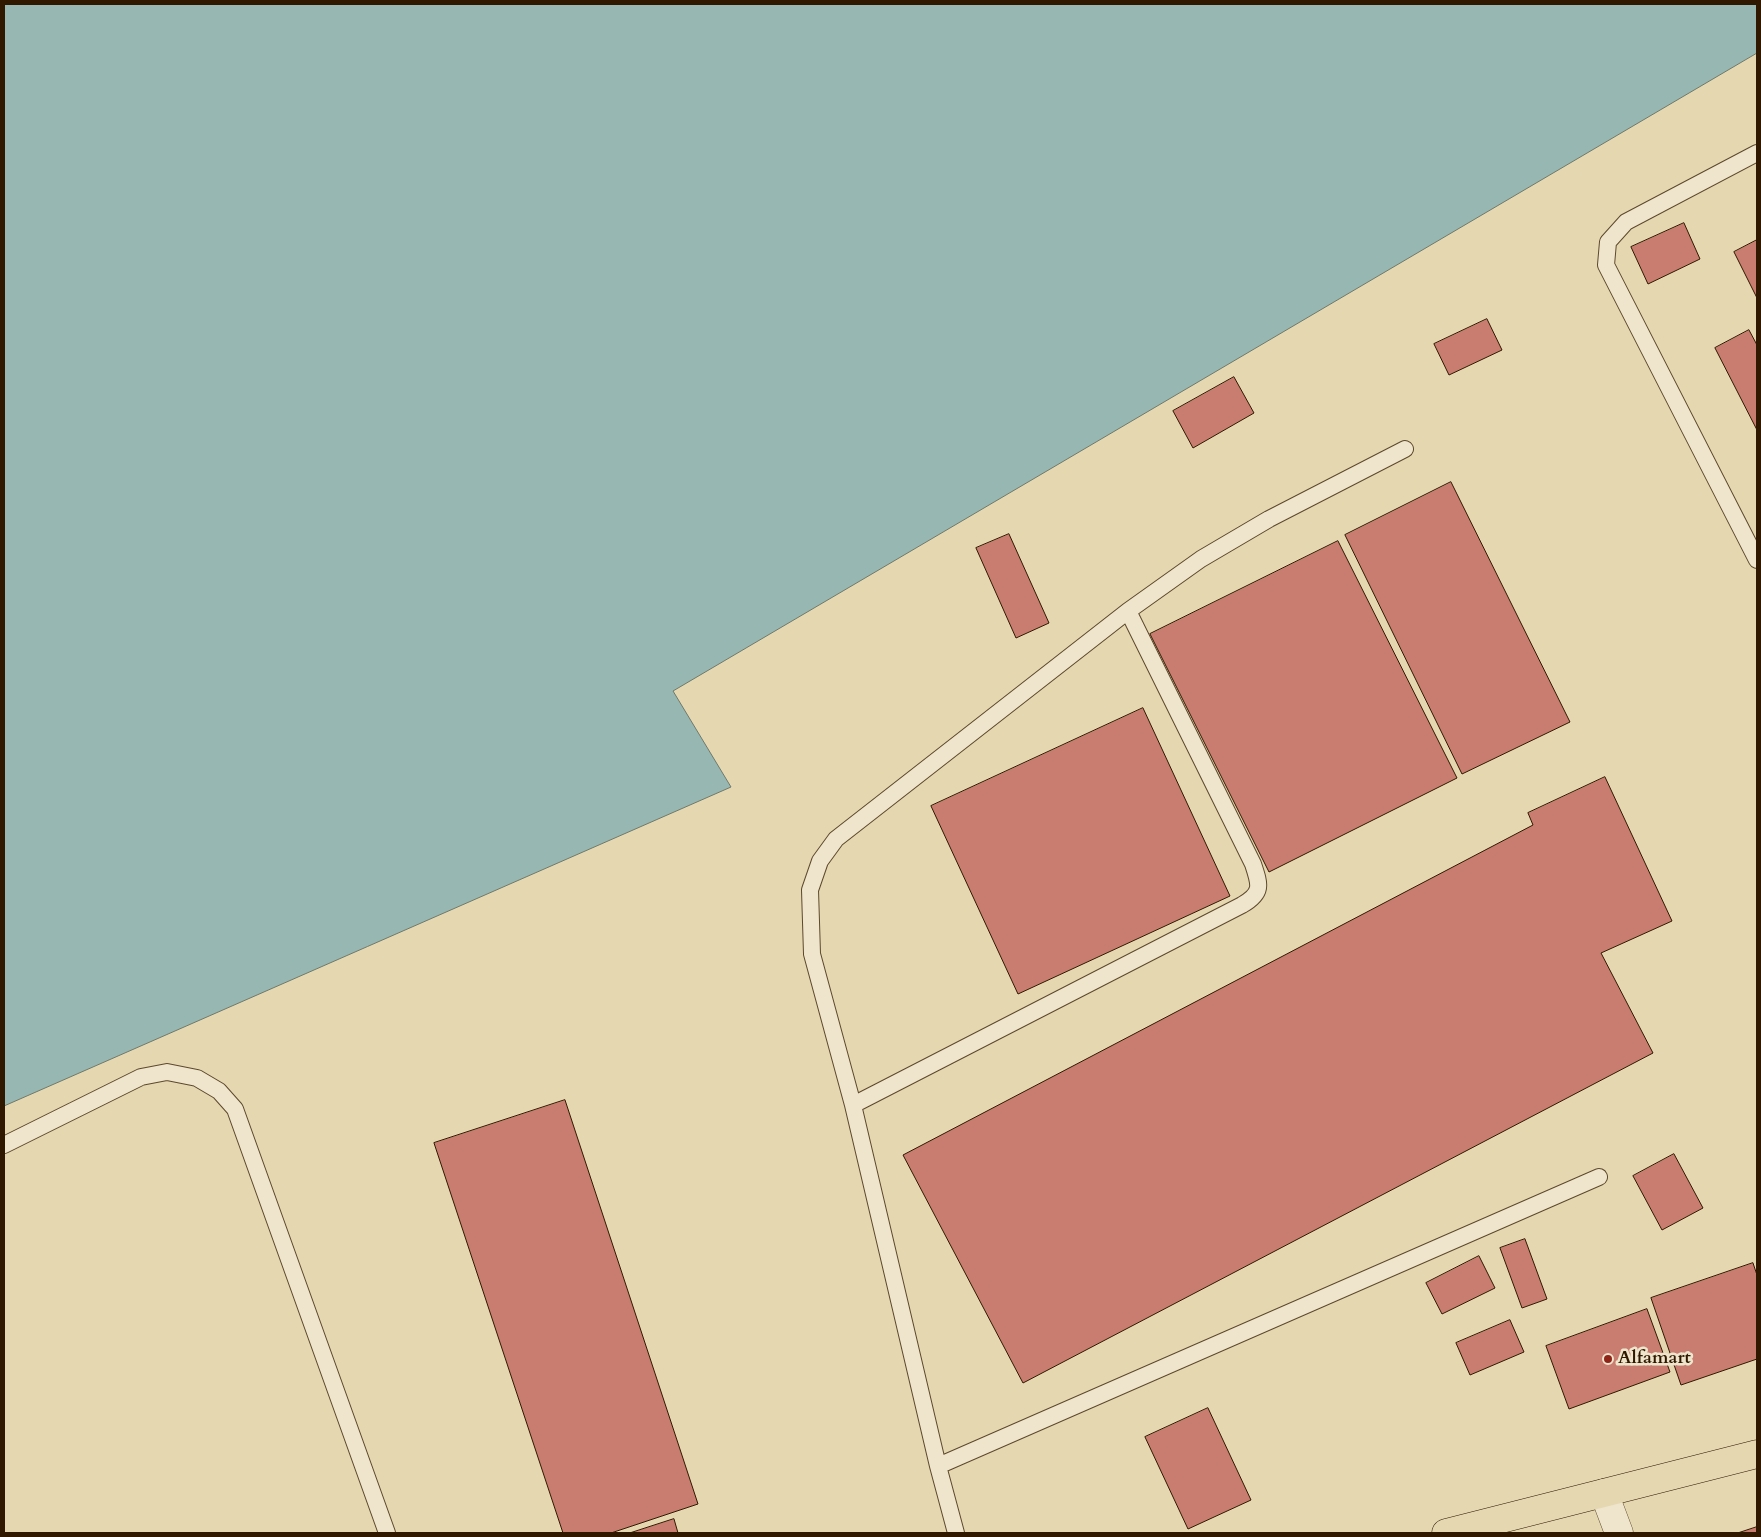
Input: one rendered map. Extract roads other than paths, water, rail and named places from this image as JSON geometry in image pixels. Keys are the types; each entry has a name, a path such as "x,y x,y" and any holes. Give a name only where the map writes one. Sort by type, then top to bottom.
{"highway":[{"path":"1446,1533 1493,1527 1604,1493 1757,1454"}],"street":[{"path":"1604,1493 1620,1533"}],"lane":[{"path":"1757,153 1626,222 1608,242 1606,265 1757,560"},
{"path":"956,1533 938,1466 853,1105 812,954 810,890 820,861 836,839 1128,611 1210,554 1269,519 1405,449"},
{"path":"853,1105 1252,900 1257,893 1259,881 1253,864 1128,611"},
{"path":"4,1145 141,1077 167,1072 197,1078 219,1091 235,1109 387,1533"},
{"path":"938,1466 1599,1177"}],"water":[{"path":"4,4 1757,4 1757,53 673,691 731,787 4,1106"}],"place":[{"name":"Alfamart","path":"1608,1359"}]}
